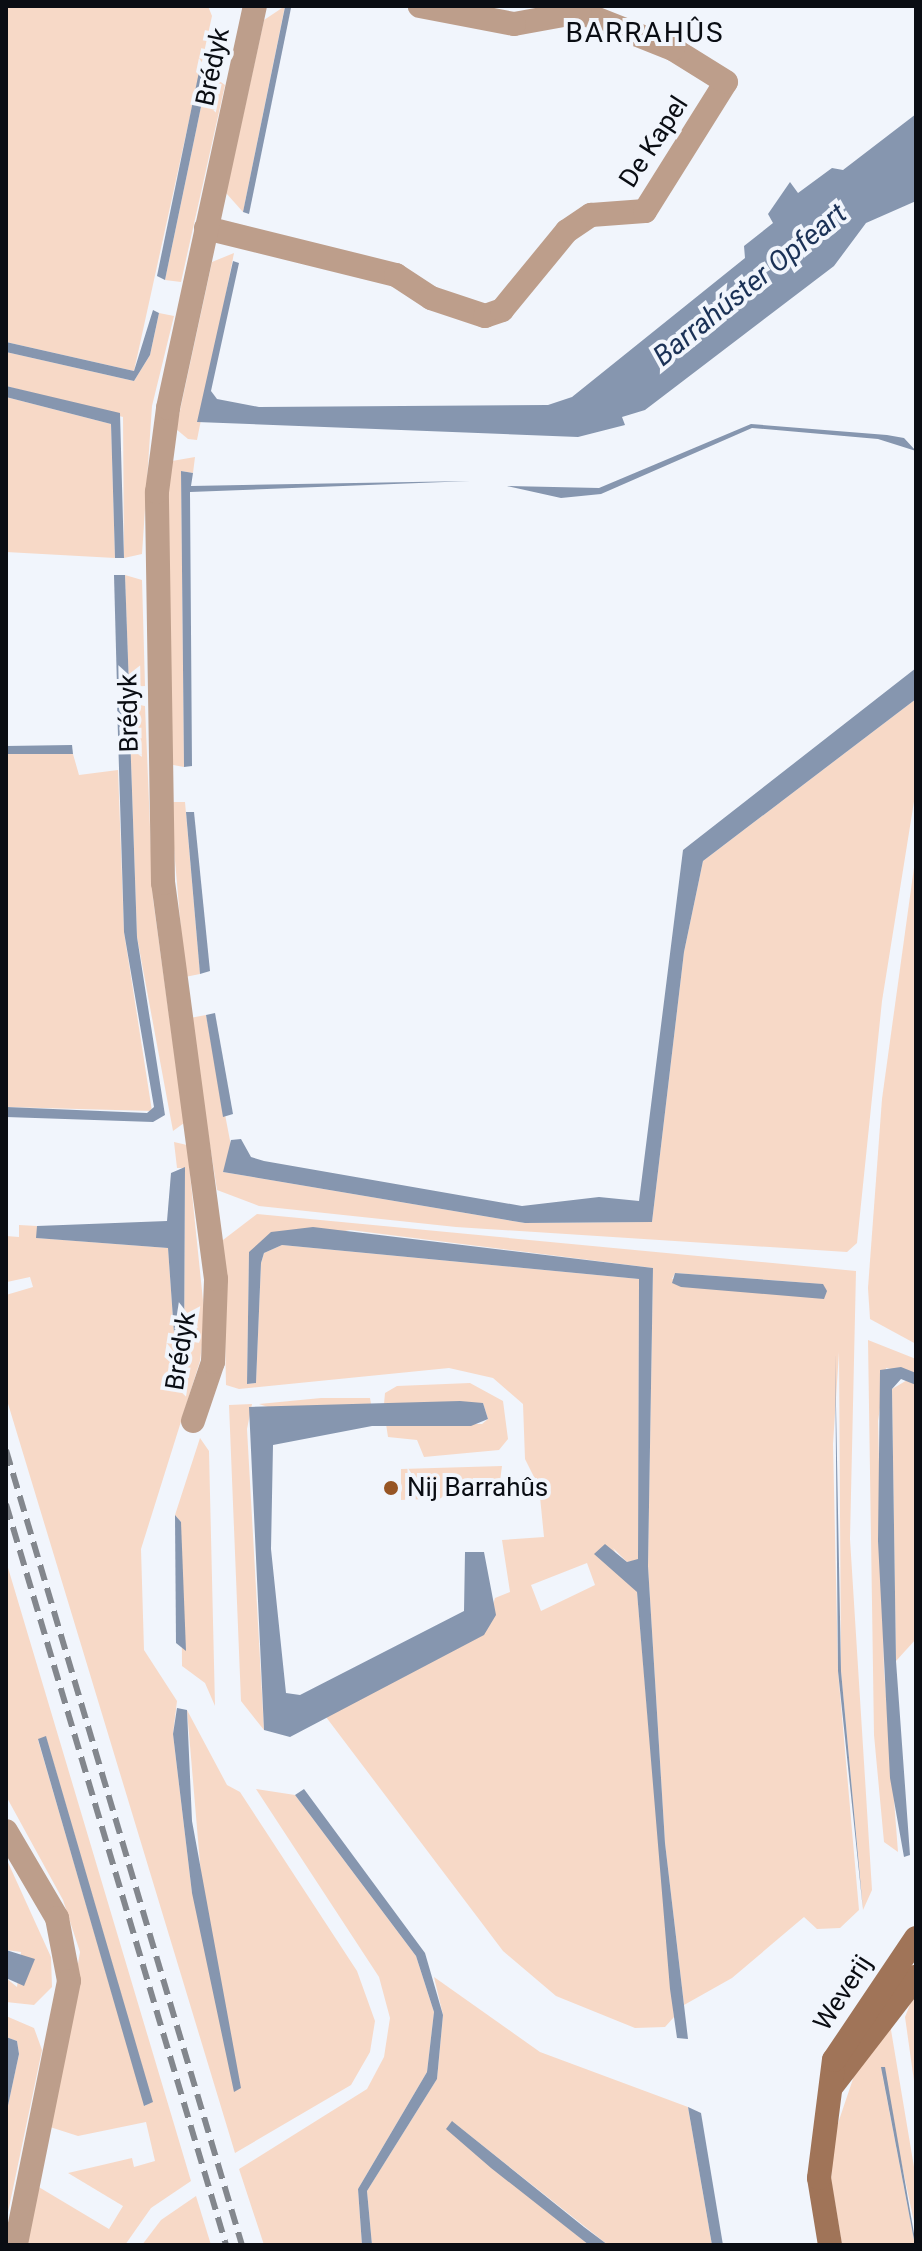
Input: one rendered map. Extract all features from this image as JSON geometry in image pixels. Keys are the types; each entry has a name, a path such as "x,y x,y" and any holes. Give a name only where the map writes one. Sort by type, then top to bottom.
{"street":[{"name":"Brédyk","path":"193,1421 213,1362 216,1279 163,883 154,568 161,445 255,6"},
{"name":"De Kapel","path":"206,228 396,275 431,298 485,316 502,310 567,231 591,215 645,211 726,82 673,49 580,12 514,24 420,6"},
{"path":"6,1831 57,1918 69,1981 16,2245"},
{"name":"Weverij","path":"830,2245 819,2178 832,2086 843,2038 916,1938"},
{"name":"Weverij","path":"832,2086 916,1977"}],"shaded area":[{"path":"6,6 208,6 212,16 134,371 6,342"},
{"path":"285,6 243,212 226,193 264,20"},
{"path":"208,73 225,85 181,282 165,280"},
{"path":"234,253 197,440 188,439 176,429 212,262"},
{"path":"159,313 174,316 152,406 142,554 124,558 123,417 6,386 6,352 134,381 150,355"},
{"path":"6,397 111,424 115,558 6,552"},
{"path":"195,457 193,473 181,471 184,767 168,764 167,493 172,461"},
{"path":"125,575 142,580 145,686 129,687"},
{"path":"916,699 916,789 882,1001 857,1243 847,1252 456,1227 259,1206 217,1190 190,1018 206,1015 232,1151 223,1172 525,1223 652,1222 684,952 703,861"},
{"path":"129,703 145,706 153,899 184,1123 173,1131 137,937"},
{"path":"6,754 73,754 79,775 118,770 124,932 152,1111 6,1107"},
{"path":"170,802 185,802 200,974 185,977"},
{"path":"916,853 916,1344 870,1319 868,1288 882,1099"},
{"path":"174,1142 187,1145 205,1320 200,1361 141,1549 144,1650 177,1701 173,1734 192,1893 202,1887 187,1710 227,1785 240,1792 357,1971 375,2021 370,2052 351,2085 235,2153 6,1397 6,1295 33,1287 30,1277 7,1282 6,1236 19,1237 19,1225 37,1226 37,1238 168,1248 176,1361 184,1361 185,1168 177,1168"},
{"path":"257,1214 856,1271 850,1539 872,1890 863,1910 841,1671 839,1352 833,1444 838,1671 859,1910 840,1928 817,1929 804,1917 732,1978 684,2005 665,1843 648,1566 653,1268 350,1230 249,1252 247,1384 256,1383 261,1263 264,1253 282,1245 639,1279 638,1560 627,1562 613,1548 637,1592 674,2017 665,2027 635,2028 556,1996 503,1951 326,1717 483,1635 495,1598 510,1592 502,1540 544,1537 539,1487 525,1459 523,1404 493,1378 449,1368 239,1389 226,1385 223,1240","holes":["675,1273 823,1284 672,1279","587,1563 595,1585 541,1611 531,1585"]},
{"path":"868,1340 916,1359 916,1373 886,1368 878,1421 884,1670 898,1852 884,1842 874,1735"},
{"path":"909,1379 916,1385 916,1639 896,1661 892,1389"},
{"path":"470,1383 503,1401 508,1439 499,1450 424,1457 417,1440 388,1437 386,1424 482,1424 488,1419 483,1403 384,1404 385,1393 397,1386"},
{"path":"321,1398 370,1398 371,1404 277,1410 259,1404"},
{"path":"252,1404 247,1429 264,1730 241,1701 229,1405"},
{"path":"200,1438 209,1451 215,1706 205,1683 182,1666 181,1522 175,1515"},
{"path":"502,1466 498,1496 401,1500 401,1469"},
{"path":"6,1561 191,2181 151,2208 125,2245 26,2245 37,2186 109,2229 123,2206 68,2173 132,2158 134,2167 155,2161 146,2122 78,2136 50,2127 80,1952 63,1900 6,1796","holes":["46,1737 152,2101 145,2106 38,1740"]},
{"path":"256,1789 295,1795 416,1956 434,2012 427,2072 358,2189 362,2245 264,2245 239,2169 367,2089 384,2057 390,2018 379,1977"},
{"path":"6,1858 51,1957 52,1987 34,2005 6,2002 6,1978 17,1987 21,1952 6,1950"},
{"path":"434,1977 540,2052 688,2107 712,2245 608,2245 453,2122 447,2129 589,2245 372,2245 367,2191 437,2079 443,2015"},
{"path":"916,1989 916,2095 905,2017"},
{"path":"6,2016 34,2028 42,2050 6,2222 6,2115 19,2054 17,2041 6,2037"},
{"path":"890,2024 916,2179 916,2231 881,2068 915,2245 842,2245 831,2180 834,2135 856,2070"},
{"path":"196,2196 211,2245 142,2245 161,2220"}],"water":[{"path":"285,7 291,8 249,214 243,212"},
{"path":"200,67 208,73 165,280 157,276"},
{"name":"Barrahúster Opfeart","path":"916,114 916,201 866,223 834,266 645,410 622,417 625,425 578,437 197,422 233,261 239,263 211,391 217,399 259,407 548,405 572,397 745,258 744,246 773,223 768,214 790,182 798,193 832,168 843,170"},
{"path":"153,310 159,313 150,355 134,381 6,352 6,342 134,371"},
{"path":"6,386 120,413 124,558 115,558 111,424 6,397"},
{"path":"751,424 887,435 904,438 916,451 878,439 752,428 601,494 561,498 507,486 599,488"},
{"path":"181,471 193,473 191,486 470,481 190,492 192,766 184,767"},
{"path":"114,575 125,575 129,687 117,687"},
{"path":"916,668 916,699 703,861 684,952 652,1222 525,1223 223,1172 231,1140 241,1139 251,1157 264,1161 522,1206 599,1197 639,1201 683,850"},
{"path":"117,703 129,703 137,937 165,1115 153,1122 6,1117 6,1107 147,1113 154,1107 124,932"},
{"path":"72,745 73,754 6,754 6,746"},
{"path":"186,812 194,812 210,971 200,974"},
{"path":"215,1013 233,1114 223,1117 206,1015"},
{"path":"185,1167 184,1361 176,1361 168,1248 36,1238 37,1226 167,1221 171,1173"},
{"path":"313,1227 653,1268 648,1566 665,1843 688,2039 677,2038 670,1989 637,1592 594,1554 605,1544 627,1562 638,1559 639,1279 282,1245 264,1253 261,1263 256,1383 247,1384 249,1252 271,1232"},
{"path":"675,1273 823,1284 827,1291 824,1299 681,1287 672,1283"},
{"path":"835,1352 841,1671 863,1910 838,1671"},
{"path":"901,1367 916,1373 916,1385 901,1379 892,1389 896,1661 910,1855 904,1857 890,1778 878,1541 880,1370"},
{"path":"483,1403 488,1419 471,1426 372,1426 273,1445 271,1549 286,1693 300,1695 464,1611 465,1552 484,1552 496,1615 484,1635 290,1737 264,1730 249,1407"},
{"path":"175,1515 181,1522 186,1651 176,1643"},
{"path":"177,1708 187,1710 192,1821 241,2088 234,2092 192,1893 173,1734"},
{"path":"46,1736 153,2102 144,2106 38,1739"},
{"path":"304,1789 425,1953 443,2015 437,2079 367,2191 372,2245 362,2245 358,2189 427,2072 434,2012 416,1956 295,1795"},
{"path":"6,1950 35,1959 24,1986 6,1978"},
{"path":"6,2037 17,2041 19,2054 6,2115"},
{"path":"881,2067 885,2067 916,2245 915,2245"},
{"path":"688,2107 701,2113 723,2245 712,2245"},
{"path":"452,2121 608,2245 589,2245 491,2168 446,2129"}],"railway":[{"path":"6,1450 242,2245"},
{"path":"6,1504 226,2245"}],"place":[{"name":"Nij Barrahûs","path":"391,1488"}],"district":[{"name":"BARRAHÛS","path":"645,33"}]}
